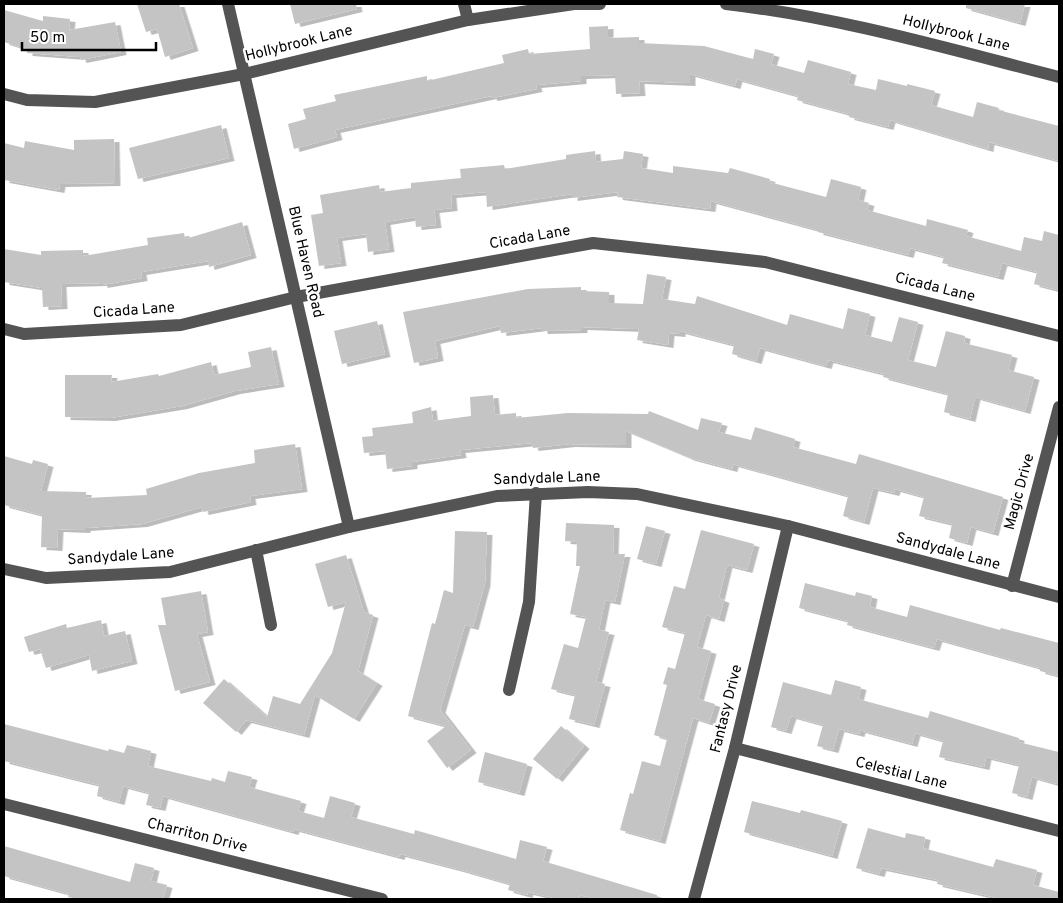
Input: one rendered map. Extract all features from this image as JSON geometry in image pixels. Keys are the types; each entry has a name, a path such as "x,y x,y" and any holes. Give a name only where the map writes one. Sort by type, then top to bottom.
{"street":[{"name":"Blue Haven Road","path":"228,4 349,527"},
{"path":"464,4 468,20"},
{"name":"Hollybrook Lane","path":"4,94 27,100 95,102 244,74 468,20 574,4 600,4"},
{"name":"Hollybrook Lane","path":"726,4 771,9 876,30 1059,77"},
{"name":"Cicada Lane","path":"4,329 24,334 181,325 296,296 593,243 765,262 1059,336"},
{"name":"Magic Drive","path":"1012,586 1059,407"},
{"path":"508,690 529,602 536,494"},
{"name":"Sandydale Lane","path":"4,569 46,578 170,572 349,527 497,496 638,494 788,526 1059,598"},
{"name":"Fantasy Drive","path":"694,899 735,748 788,526"},
{"path":"256,550 271,624"},
{"name":"Celestial Lane","path":"735,748 1059,831"},
{"name":"Charriton Drive","path":"4,804 382,899"}],"building":[{"path":"137,4 179,4 193,48 165,57 157,29 146,32"},
{"path":"290,4 356,4 357,9 295,24"},
{"path":"966,4 1025,4 1020,23 966,8"},
{"path":"4,10 43,21 43,16 70,19 69,30 115,22 121,52 81,60 80,57 27,53 27,49 4,42"},
{"path":"608,26 608,38 639,37 639,43 704,46 753,59 755,49 774,54 771,64 804,73 808,60 851,72 848,84 876,90 878,79 907,86 907,84 935,91 931,105 973,117 977,102 999,108 998,110 1059,126 1059,161 989,142 988,149 890,120 888,127 849,117 849,114 797,100 798,96 737,79 735,86 690,74 690,83 639,81 640,93 616,94 615,75 581,76 581,81 536,85 537,89 492,98 491,96 335,130 337,137 294,149 288,124 306,119 303,109 336,101 334,95 427,76 427,81 504,63 502,55 528,49 529,54 590,49 589,27"},
{"path":"221,125 229,158 138,179 129,148"},
{"path":"114,139 115,183 60,184 59,190 4,180 4,143 24,148 25,141 74,150 74,140"},
{"path":"595,151 596,162 623,159 624,151 643,154 641,168 673,173 673,166 728,173 730,168 770,179 769,182 826,197 831,179 861,187 858,200 869,203 867,210 926,226 927,219 968,230 966,236 1021,251 1024,237 1042,241 1044,231 1059,235 1059,281 1057,290 1034,284 1037,272 1002,263 998,277 942,263 944,257 910,248 908,255 818,232 818,230 711,201 710,209 617,197 618,192 572,198 572,194 487,207 486,192 451,195 452,208 434,210 436,225 416,227 415,217 385,222 389,249 368,252 366,234 337,238 341,263 319,266 311,215 323,213 320,195 379,185 380,192 411,188 411,183 461,178 460,169 504,165 505,169 566,159 566,155"},
{"path":"242,222 251,255 209,267 208,261 141,272 142,278 102,285 102,283 61,284 62,306 43,307 42,288 4,282 4,249 41,255 41,251 83,250 83,256 148,245 147,238 184,233 185,239"},
{"path":"647,274 666,277 662,299 695,304 697,296 787,325 790,314 843,329 848,308 870,314 865,335 892,342 899,317 918,322 908,360 936,367 946,331 965,336 964,343 1012,355 1008,370 1034,377 1025,411 975,397 970,419 944,412 948,394 883,377 884,374 828,360 826,366 760,348 756,361 732,354 734,345 680,331 680,334 669,333 668,345 637,340 639,329 582,327 582,330 542,331 542,328 501,333 500,326 435,341 438,358 414,363 403,312 528,289 581,287 581,291 609,292 609,303 643,304"},
{"path":"377,321 385,354 342,364 334,331"},
{"path":"271,347 279,384 235,391 182,406 110,418 65,417 65,375 112,375 111,382 158,374 159,376 211,362 214,375 251,367 248,352"},
{"path":"493,395 495,415 516,413 516,418 568,413 648,414 649,411 698,430 701,418 722,423 719,432 751,440 755,427 795,439 793,447 856,464 859,454 1003,497 993,533 971,527 967,543 949,538 952,524 919,516 924,497 895,489 894,493 873,488 864,522 843,516 848,496 733,464 732,469 690,458 626,431 626,445 570,444 533,448 532,443 460,450 461,455 412,462 412,466 387,469 385,451 364,453 362,437 373,436 372,428 413,423 412,412 431,407 433,421 471,416 470,397"},
{"path":"295,444 302,489 250,496 251,502 203,512 202,507 142,524 85,528 85,530 58,529 57,548 41,547 42,515 4,505 4,456 32,464 33,460 48,464 41,491 86,492 86,498 147,495 146,489 199,473 255,463 254,450"},
{"path":"566,523 614,525 613,554 625,554 615,602 605,600 599,630 609,632 596,682 605,684 594,725 569,719 575,695 551,689 564,644 578,648 586,617 570,614 580,566 576,566 577,542 565,541"},
{"path":"646,526 665,531 656,564 637,559"},
{"path":"701,530 754,544 747,570 727,565 719,598 724,600 719,619 706,615 697,647 711,651 698,699 715,704 709,723 693,718 660,841 620,830 630,793 633,794 642,761 660,766 667,739 654,735 667,685 663,684 668,667 675,669 685,633 662,627 674,586 685,589"},
{"path":"455,531 487,532 485,583 473,627 465,625 440,710 471,750 447,768 427,741 446,726 408,716 432,623 435,624 444,590 453,593"},
{"path":"346,555 364,612 373,615 358,671 377,683 354,719 315,695 304,735 246,720 236,732 203,703 224,679 267,717 273,696 300,704 332,653 346,602 328,607 315,564"},
{"path":"805,583 855,596 856,592 872,596 870,607 907,617 910,605 1000,630 1001,628 1059,643 1059,676 1040,671 1040,668 937,639 934,648 847,625 848,621 799,608"},
{"path":"201,591 208,632 197,634 210,682 175,691 158,625 166,625 161,598"},
{"path":"101,620 104,636 125,631 132,661 92,671 89,655 46,668 40,649 29,652 24,637 66,624 67,628"},
{"path":"835,680 861,687 858,699 928,718 930,711 1019,738 1018,742 1059,752 1057,784 1032,777 1027,797 1012,793 1019,765 986,757 984,767 939,757 943,741 915,733 912,744 860,730 859,734 839,729 833,750 817,746 823,725 791,716 786,731 771,727 783,682 831,695"},
{"path":"4,724 108,751 109,749 124,753 127,745 151,751 148,766 211,781 212,778 225,782 228,771 252,777 249,787 301,801 298,811 324,818 330,796 355,803 351,817 414,834 415,830 516,859 520,840 547,847 543,861 657,895 657,899 595,899 580,895 579,899 558,899 528,892 527,895 508,890 510,884 458,869 400,854 399,857 294,829 293,832 163,796 160,808 146,805 149,793 123,786 119,802 97,796 99,785 4,761"},
{"path":"561,726 584,746 557,779 533,759"},
{"path":"485,752 527,764 519,793 478,782"},
{"path":"752,801 800,813 801,810 842,821 832,856 744,832"},
{"path":"868,828 905,838 906,833 925,837 923,848 993,867 996,859 1037,870 1033,885 1059,892 1059,899 1001,899 937,884 938,880 881,868 879,874 856,868"},
{"path":"4,846 130,882 135,863 154,868 151,881 167,885 163,899 77,899 68,897 69,894 4,876"}]}
